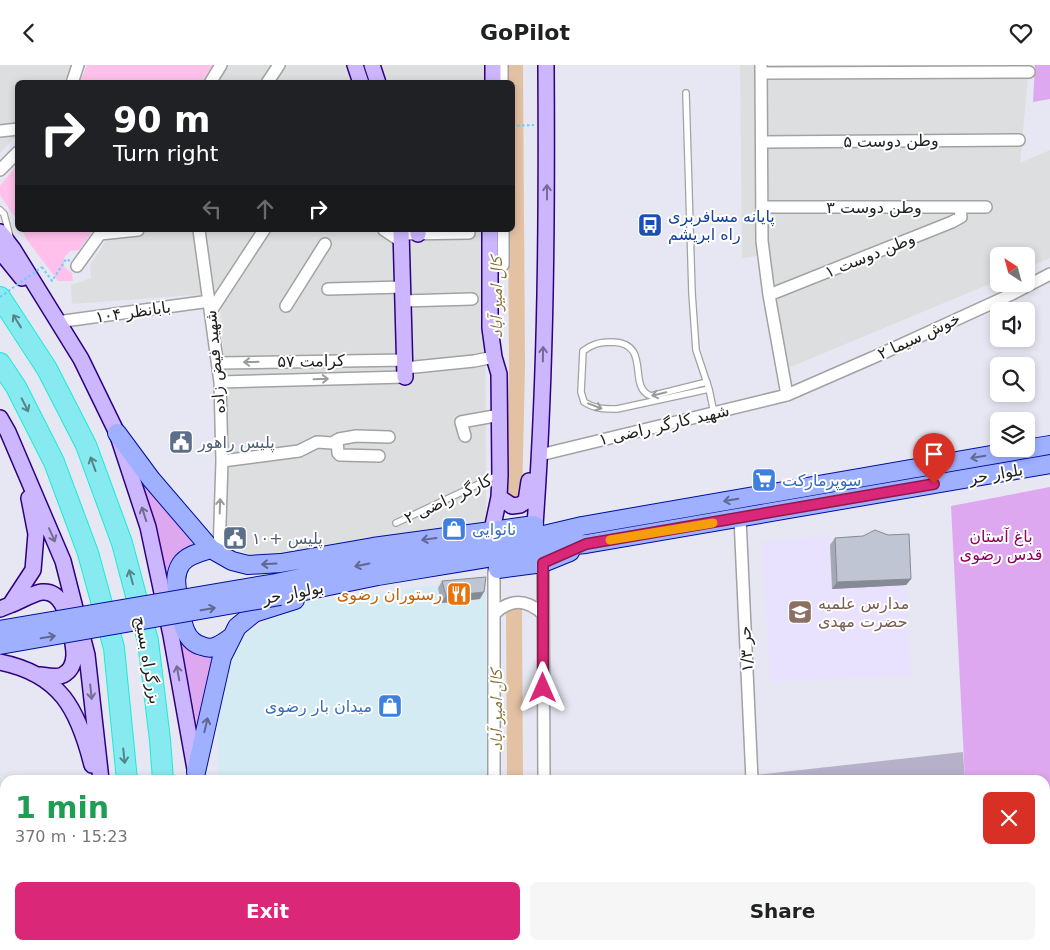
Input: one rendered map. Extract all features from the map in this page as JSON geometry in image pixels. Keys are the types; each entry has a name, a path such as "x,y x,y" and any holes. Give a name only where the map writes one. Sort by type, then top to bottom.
{"highway":[{"name":"بزرگراه بسیج","path":"0,297 47,369 86,445 122,543 148,641 163,775"},
{"name":"بزرگراه بسیج","path":"0,363 16,387 54,462 88,553 114,648 127,775"}],"main road":[{"path":"355,65 360,80"},
{"path":"372,65 377,80"},
{"path":"493,65 493,80"},
{"path":"535,525 540,455 547,211 546,65"},
{"path":"0,232 7,250 81,359 117,433 148,527 171,635 196,775"},
{"path":"490,232 490,328 494,357 499,374 500,415 499,497 492,530"},
{"path":"402,235 405,368"},
{"path":"499,497 512,506 520,505 526,501 529,491 534,419 542,388"},
{"path":"3,424 64,561 87,655 100,775"},
{"path":"117,433 151,479 215,551 232,561 248,565 281,563 373,547 492,530 535,525 582,526"},
{"name":"بلوار حر","path":"1035,448 1050,445"},
{"name":"بلوار حر","path":"582,526 990,455"},
{"name":"بلوار حر","path":"586,544 1050,464"},
{"path":"5,607 33,570 36,535 25,474"},
{"name":"بولوار حر","path":"0,645 278,590 375,562 531,538 582,526"},
{"path":"196,775 222,657 237,627 254,613 289,601 407,581 543,563 586,544"},
{"name":"بولوار حر","path":"0,630 378,576 554,547 586,544"},
{"path":"215,551 196,554 184,561 177,572 176,585 182,621 185,633 200,646 216,647 230,638"},
{"path":"0,662 24,668 40,675 57,677 65,674 74,661 74,648 65,608 52,594 43,592 5,607"},
{"path":"40,675 57,690 74,712 86,742 95,775"}],"street":[{"path":"73,80 78,65"},
{"path":"212,80 221,65"},
{"path":"269,80 279,65"},
{"path":"502,65 502,80"},
{"path":"787,395 769,295 762,241 763,142 761,69 913,69 1029,72"},
{"path":"0,131 15,129"},
{"name":"وطن دوست ۵","path":"763,142 1019,140"},
{"path":"0,171 15,155"},
{"name":"وطن دوست ۳","path":"762,207 986,207"},
{"name":"وطن دوست ۱","path":"769,295 952,222 961,217 960,208"},
{"path":"77,266 103,232"},
{"name":"شهید فیض زاده","path":"199,232 220,382 222,461 215,551"},
{"path":"210,306 263,232"},
{"path":"402,235 418,232 469,233"},
{"path":"503,232 503,265"},
{"path":"286,306 325,244"},
{"name":"خوش سیما ۲","path":"787,395 899,346 1050,274"},
{"path":"328,289 472,299"},
{"name":"بابانظر ۱۰۴","path":"57,322 210,306"},
{"path":"220,382 405,368 474,361 494,357"},
{"name":"کرامت ۵۷","path":"218,363 405,368"},
{"name":"شهید کارگر راضی ۱","path":"540,455 787,395"},
{"path":"465,436 461,422 500,415"},
{"path":"222,461 299,451 314,443 332,443 356,436 390,437"},
{"path":"337,440 338,453 340,455 379,457"},
{"name":"حر ۱/۳","path":"740,518 752,775"},
{"path":"543,563 544,775"},
{"path":"494,569 494,775"},
{"path":"494,614 502,606 513,602 524,602 543,614"}],"lane":[{"path":"686,93 692,293 696,350 708,385 714,413"},
{"path":"0,210 4,214 7,250"},
{"path":"602,342 622,342 634,352 639,365 640,386 645,394 651,396 708,385 617,409 593,407 584,402 581,391 583,351 591,345 602,342"},
{"name":"کارگر راضی ۲","path":"396,523 500,475"}],"path":[{"path":"515,126 538,125"},
{"path":"0,297 42,267 52,281 66,259 77,266"}],"shaded area":[{"path":"0,65 71,65 65,80 15,80 15,137 0,153"},
{"path":"87,65 213,65 202,80 81,80"},
{"path":"224,65 484,65 484,80 214,80"},
{"path":"740,65 1029,65 1020,163 1050,150 1050,258 1035,264 1035,247 990,247 990,284 788,368 767,255 742,258"},
{"path":"15,167 15,217 0,195 0,186"},
{"path":"23,232 92,232 79,250 70,251 64,258 64,267 72,273 73,281 58,281"},
{"path":"112,232 485,232 486,523 272,565 227,544 228,445 220,293 72,304 71,285 91,278 90,265"},
{"path":"830,537 830,545 904,541 911,675 770,682 762,540"},
{"path":"485,579 489,775 218,775 217,704 241,637 294,603"},
{"path":"963,752 965,775 756,775"}],"green space":[{"path":"1035,65 1050,65 1050,99 1033,102"},
{"path":"140,479 195,546 179,551 167,578"},
{"name":"باغ آستان قدس رضوی","path":"1050,487 1050,775 965,775 951,506"},
{"path":"181,643 198,656 214,657 197,726"}],"building":[{"path":"875,530 888,535 909,534 911,579 837,582 835,538 863,536"},
{"path":"486,577 484,592 446,596 442,581"}],"waterway":[{"name":"کال امیر آباد","path":"514,499 517,365 515,65"},
{"name":"کال امیر آباد","path":"514,610 515,775"}],"slow traffic":[{"path":"610,540 713,523"}],"place":[{"name":"پایانه مسافربری راه ابریشم","path":"650,225"},
{"name":"پلیس راهور","path":"181,442"},
{"name":"سوپرمارکت","path":"764,480"},
{"name":"نانوایی","path":"454,529"},
{"name":"پلیس +۱۰","path":"235,538"},
{"name":"رستوران رضوی","path":"459,594"},
{"name":"مدارس علمیه حضرت مهدی","path":"800,612"},
{"name":"میدان بار رضوی","path":"390,706"}],"route":[{"path":"543,688 543,563 586,544 934,484"}]}
